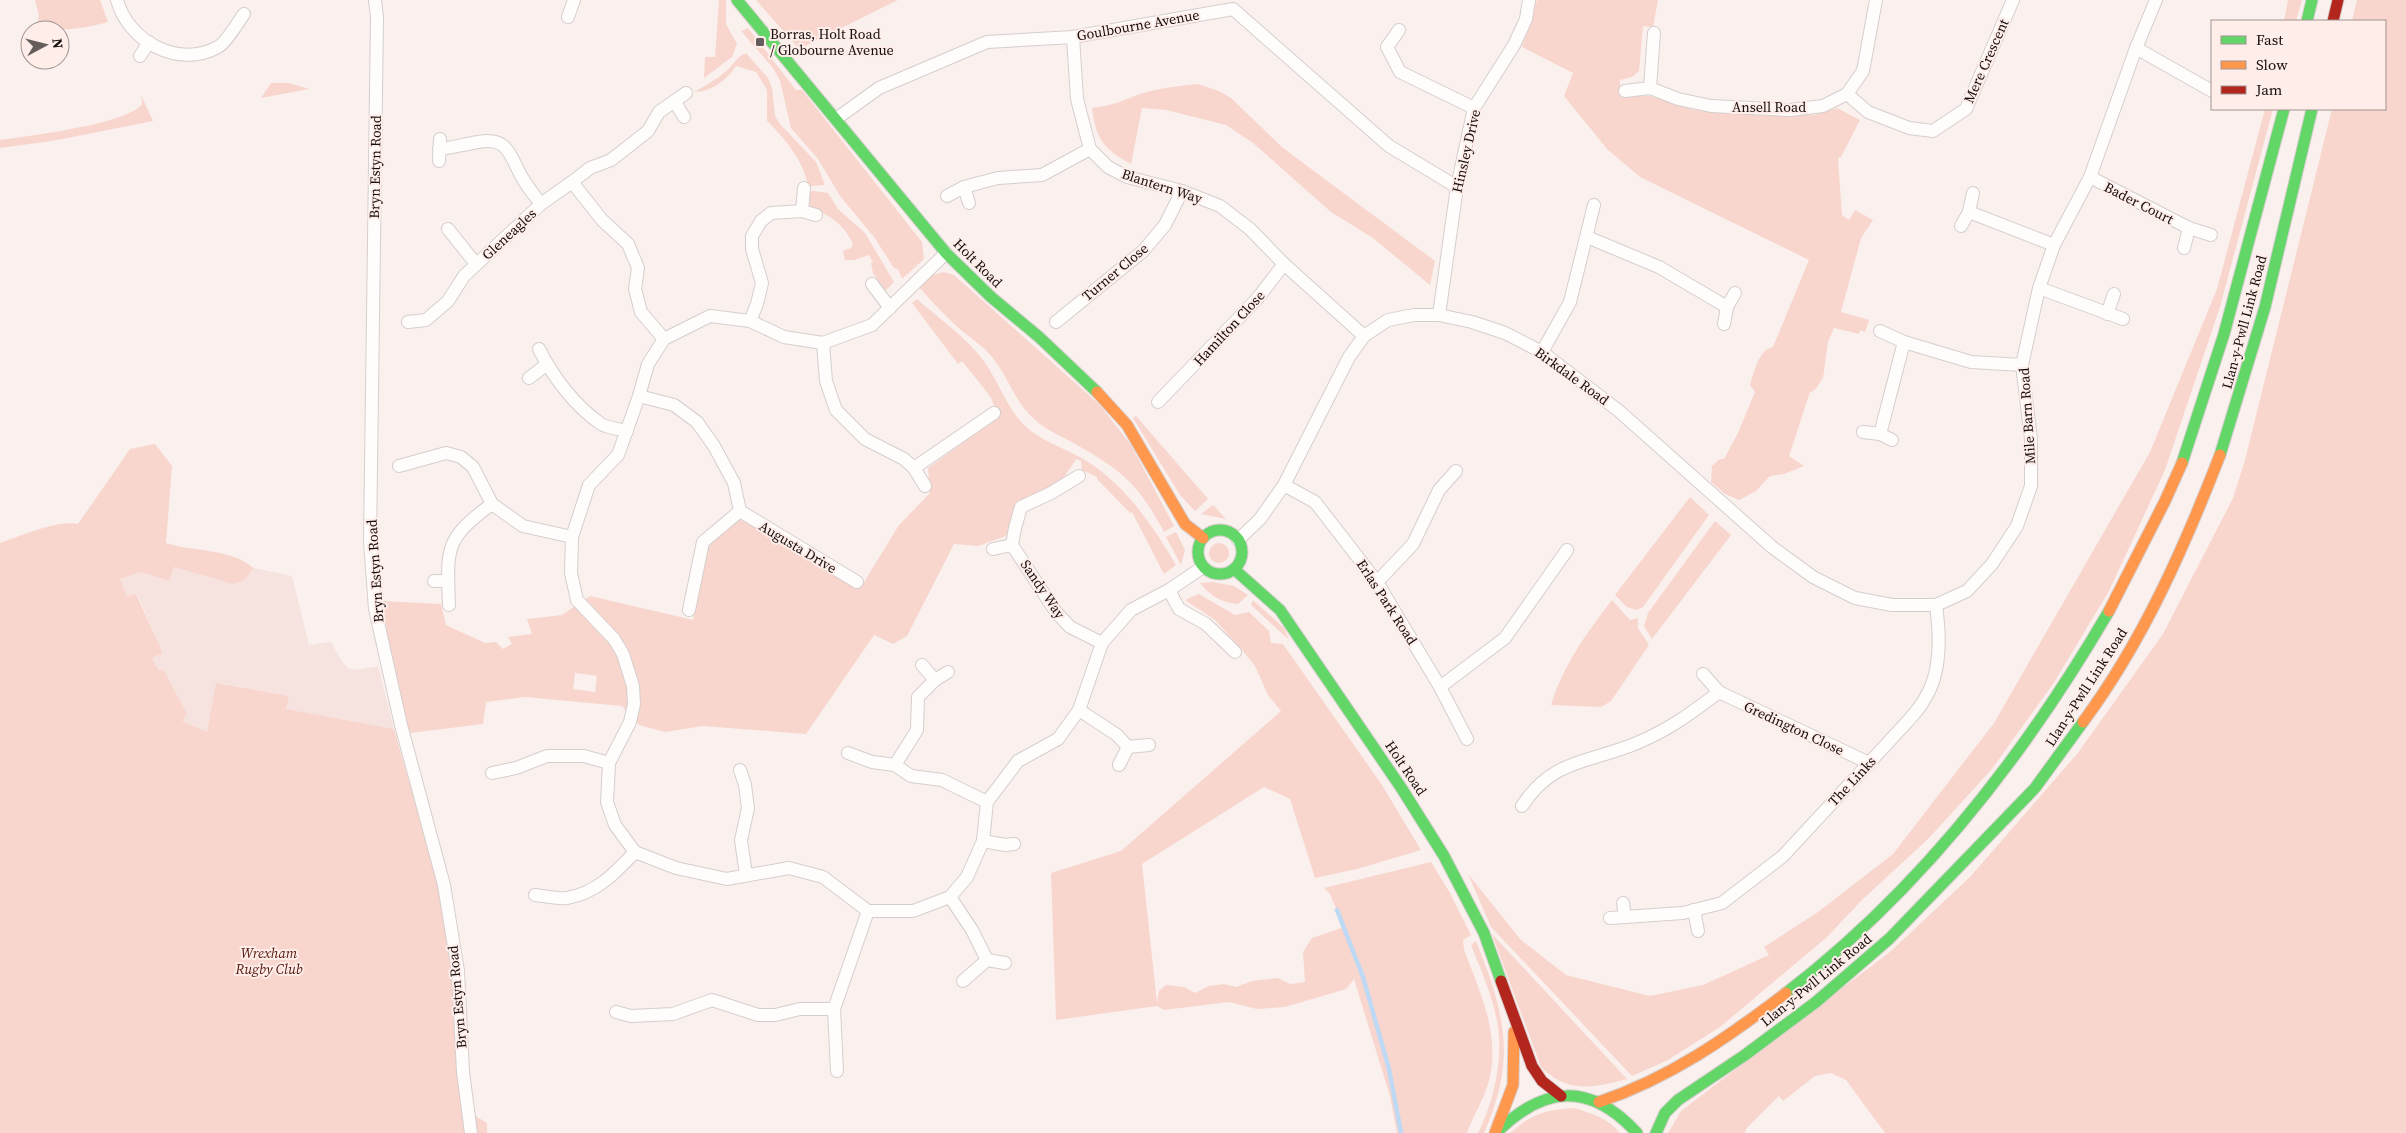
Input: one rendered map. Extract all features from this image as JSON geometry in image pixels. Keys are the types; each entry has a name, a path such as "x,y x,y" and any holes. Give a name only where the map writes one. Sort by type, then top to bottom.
{"main road":[{"name":"Holt Road","path":"737,0 946,253 991,296 1039,336 1086,380 1127,425 1185,524 1203,538"},
{"path":"2307,20 2312,0"},
{"path":"2333,20 2338,0"},
{"name":"Llan-y-Pwll Link Road","path":"1599,1102 1633,1092 1676,1071 1727,1039 1794,988 1855,937 1917,875 1968,813 2024,742 2075,669 2125,585 2180,468 2234,299 2284,110"},
{"name":"Llan-y-Pwll Link Road","path":"1656,1133 1665,1113 1678,1100 1744,1055 1816,1002 1889,939 2035,788 2093,710 2118,671 2150,614 2175,563 2220,455 2265,307 2312,110"},
{"path":"1221,530 1234,535 1242,552 1234,569 1215,574 1203,567 1198,556 1203,538 1208,534 1221,530"},
{"name":"Holt Road","path":"1234,569 1280,610 1402,789 1471,904 1498,968 1532,1066 1542,1081 1561,1096"},
{"name":"Holt Road","path":"1496,1133 1513,1086 1515,1048 1512,1010"},
{"path":"1496,1133 1508,1119 1524,1107 1542,1099 1561,1096 1580,1097 1599,1102 1616,1111 1637,1133"}],"street":[{"path":"117,0 120,11 134,32 174,55 187,57 219,47 244,14"},
{"name":"Bryn Estyn Road","path":"375,0 377,26 374,229 375,325 370,541 375,609 400,725 444,885 458,972 463,1072 471,1133"},
{"path":"568,18 574,0"},
{"name":"Hinsley Drive","path":"1439,315 1457,187 1474,108 1514,44 1526,19 1529,0"},
{"name":"Ansell Road","path":"1625,91 1650,88 1678,98 1711,106 1790,110 1823,106 1847,94 1863,70 1876,0"},
{"name":"Mere Crescent","path":"1847,94 1868,112 1909,128 1933,131 1966,109 2013,0"},
{"name":"Mile Barn Road","path":"1724,506 1772,547 1813,576 1855,598 1892,605 1936,605 1966,591 1992,564 2017,526 2031,486 2031,439 2022,365 2038,288 2054,245 2090,177 2136,48 2156,0"},
{"name":"Goulbourne Avenue","path":"836,119 879,88 987,42 1073,37 1236,5 1388,146 1457,187"},
{"path":"1400,30 1387,47 1400,72 1474,108"},
{"path":"1650,88 1654,33"},
{"name":"Blantern Way","path":"1073,37 1077,99 1090,148 1108,167 1127,177 1182,190 1220,206 1250,228 1284,264 1364,336"},
{"path":"140,56 149,42"},
{"path":"2136,48 2211,90"},
{"name":"Gleneagles","path":"408,322 427,323 448,301 464,276 541,204 590,168 611,160 626,149 648,131 659,112 686,93"},
{"path":"675,102 684,117"},
{"path":"439,150 459,147 478,141 496,141 510,151 522,178 541,204"},
{"path":"947,196 964,187 998,178 1042,175 1090,148"},
{"name":"Bader Court","path":"2090,177 2189,228 2210,235"},
{"path":"572,182 602,220 628,244 638,268 635,289 641,312 664,338"},
{"path":"964,187 969,202"},
{"path":"802,211 804,188"},
{"name":"Turner Close","path":"1056,322 1143,251 1165,225 1182,190"},
{"path":"1961,226 1969,212 1973,194"},
{"path":"1542,352 1570,302 1594,205"},
{"path":"750,321 758,304 762,283 752,250 752,236 760,222 771,213 802,211 816,215"},
{"path":"1969,212 2054,245"},
{"name":"Bader Court","path":"2184,248 2189,228"},
{"name":"Gleneagles","path":"448,229 476,264"},
{"path":"1587,237 1659,267 1727,307"},
{"path":"946,253 872,325 823,344 784,337 750,321 710,316 664,338 648,364 618,455 589,485 572,538 571,573 577,600 614,639 623,654 633,686 634,704 630,722 610,763 607,802 615,825 635,852 676,868 726,879 789,868 823,877 868,911 913,911 950,897 967,877 983,841 987,802 1018,761 1058,739 1079,710 1102,644 1131,610 1168,590 1203,567"},
{"name":"Hamilton Close","path":"1158,402 1174,396 1258,299 1284,264"},
{"path":"872,284 890,308"},
{"path":"2038,288 2123,319"},
{"path":"1724,324 1727,307 1734,294"},
{"path":"2107,314 2114,294"},
{"name":"Birkdale Road","path":"1238,540 1260,519 1284,485 1348,357 1364,336 1388,320 1414,315 1439,315 1472,322 1505,333 1542,352 1619,411 1724,506"},
{"path":"1880,331 1904,342 1971,362 2022,365"},
{"path":"1880,434 1904,342"},
{"path":"823,344 826,381 836,410 865,439 904,459 914,468 925,486"},
{"path":"539,350 546,365 574,400 602,425 627,432"},
{"path":"529,378 546,365"},
{"path":"639,396 674,406 697,422 714,446 734,484 740,511 703,542 689,610"},
{"path":"914,468 994,413"},
{"path":"1863,432 1880,434 1892,440"},
{"path":"399,466 421,466 446,453 461,457 473,468 492,504 523,526 572,538"},
{"path":"1377,582 1413,544 1439,490 1456,471"},
{"name":"Sandy Way","path":"1079,476 1051,493 1021,507 1014,528 1012,545 1056,612 1070,627 1102,644"},
{"name":"Erlas Park Road","path":"1284,485 1315,502 1377,582 1440,687 1467,739"},
{"path":"449,605 450,548 456,536 476,516 492,504"},
{"name":"Augusta Drive","path":"740,511 857,582"},
{"name":"Sandy Way","path":"993,549 1012,545"},
{"path":"1440,687 1505,638 1567,550"},
{"path":"434,581 448,581"},
{"path":"1168,590 1179,609 1206,624 1235,652"},
{"name":"The Links","path":"1610,918 1694,910 1722,903 1783,856 1925,699 1934,673 1940,637 1936,605"},
{"path":"922,665 935,680"},
{"path":"896,765 916,730 918,697 935,680 948,672"},
{"name":"Gredington Close","path":"1703,674 1719,692 1869,763"},
{"path":"1522,806 1534,788 1556,771 1578,761 1609,754 1678,723 1719,692"},
{"path":"1079,710 1117,735 1128,747"},
{"path":"1128,747 1149,745"},
{"path":"1119,765 1128,747"},
{"path":"848,753 872,762 896,765 912,776 942,780 987,802"},
{"path":"492,773 516,768 547,756 584,756 610,763"},
{"path":"740,770 746,785 748,808 741,840 746,875"},
{"path":"983,841 1005,845 1014,844"},
{"path":"536,894 566,898 588,891 610,878 635,852"},
{"path":"950,897 972,930 987,960"},
{"path":"1623,903 1625,917"},
{"path":"1694,910 1698,931"},
{"path":"837,1071 834,1009 868,911"},
{"path":"987,960 1005,963"},
{"path":"963,981 987,960"},
{"path":"616,1012 632,1016 674,1014 712,1000 758,1015 775,1015 800,1009 834,1009"}],"shaded area":[{"path":"182,548 225,562 292,576 309,645 331,642 348,668 355,670 378,666 394,729 285,709 289,696 217,683 207,732 181,721 163,669 159,671 152,658 163,653 137,594 127,596 120,579 141,572 169,581"}],"green space":[{"path":"35,0 100,0 108,22 70,29 70,20 38,20 39,16"},
{"path":"719,0 726,0 726,24 737,44 732,57 704,78 705,57 715,57"},
{"path":"756,0 898,0 799,49"},
{"path":"1537,0 1658,0 1653,27 1643,26 1639,71 1632,77 1620,80 1620,96 1651,96 1694,110 1728,113 1814,115 1837,108 1860,120 1841,157 1838,158 1842,215 1849,220 1855,210 1873,220 1861,238 1841,312 1869,320 1865,332 1860,330 1859,334 1834,328 1828,342 1823,378 1814,391 1810,392 1789,456 1804,466 1784,474 1770,476 1756,491 1739,500 1725,494 1711,482 1712,466 1720,459 1724,459 1738,433 1755,392 1750,385 1757,363 1768,349 1773,347 1809,260 1640,177 1607,149 1564,96 1573,73 1522,47"},
{"path":"2288,0 2302,0 2296,20 2284,20"},
{"path":"2357,0 2406,0 2406,1133 1885,1133 1846,1080 1831,1073 1815,1076 1783,1101 1779,1096 1746,1129 1745,1133 1668,1133 1681,1111 1891,951 1970,877 2077,754 2163,634 2233,498 2245,460 2332,110 2386,110 2386,20 2352,20"},
{"path":"748,28 796,90 802,90 922,242 924,259 902,279 898,269 894,268 874,237 840,196 818,159 791,128 780,81 773,68 741,31"},
{"path":"746,53 768,78 772,88 775,116 780,124 816,162 825,185 808,186 803,168 793,151 767,121 767,90 756,72 736,66 718,84 706,90 694,92 718,78 740,56"},
{"path":"271,83 289,83 309,89 261,98"},
{"path":"1198,84 1219,91 1231,98 1283,148 1435,261 1430,285 1373,238 1331,212 1253,143 1226,125 1166,110 1142,108 1131,164 1108,148 1099,136 1092,108 1111,105 1154,90"},
{"path":"141,95 153,121 52,141 0,148 0,140 76,128 118,118 133,111 142,104"},
{"path":"2265,110 2273,110 2220,307 2165,470 2109,591 2055,681 1992,769 1928,839 1863,899 1826,938 1720,1027 1668,1060 1632,1076 1491,927 1468,874 1521,940 1566,975 1650,996 1703,985 1769,955 1764,947 1818,912 1893,854 1994,723 2150,452 2217,289"},
{"path":"807,192 828,193 838,209 865,233 894,282 885,291 873,273 871,263 873,262 869,255 855,260 845,260 843,251 851,248 853,244 840,225 810,206"},
{"path":"944,272 954,275 1100,405 1131,445 1174,526 1164,532 1138,491 1118,472 1093,454 1045,427 1028,413 991,356 950,320 919,287 929,276"},
{"path":"917,299 973,348 986,364 1015,414 1031,431 1088,462 1115,483 1138,508 1176,565 1164,574 1132,512 1130,513 1097,477 1082,470 1081,461 1076,459 1063,479 1014,512 1006,536 978,546 954,544 907,636 893,644 874,635 806,734 703,726 665,732 639,725 622,706 525,697 486,702 483,724 410,733 394,674 382,601 441,604 446,625 485,643 496,642 503,649 512,644 508,637 532,634 527,619 562,615 590,596 693,620 708,548 723,529 739,519 861,587 899,525 930,493 928,468 999,417 1000,410 995,407 990,396 962,361 958,364 912,303","holes":["575,673 597,676 595,692 573,689"]},
{"path":"1136,416 1208,499 1195,511 1180,495 1133,418"},
{"name":"Wrexham Rugby Club","path":"155,444 172,466 166,543 234,557 253,568 246,579 234,584 174,567 169,581 141,572 120,579 127,596 136,594 163,653 152,658 159,671 163,669 187,714 182,721 207,732 216,683 289,696 286,709 394,729 409,782 417,782 444,885 471,1133 0,1133 0,543 50,526 69,523 78,524 130,449"},
{"path":"1690,497 1709,515 1643,607 1636,610 1627,607 1615,595"},
{"path":"1213,505 1226,519 1201,514"},
{"path":"1715,521 1731,535 1652,639 1644,626 1648,613"},
{"path":"1176,532 1185,550 1181,565 1166,537"},
{"path":"1215,543 1223,543 1229,549 1229,557 1223,563 1215,563 1209,557 1209,549"},
{"path":"1213,582 1234,586 1248,595 1238,604 1221,600 1212,595 1200,583"},
{"path":"1199,594 1235,615 1249,612 1269,631 1271,643 1283,644 1382,785 1421,850 1357,869 1315,878 1290,799 1264,787 1142,864 1157,1003 1159,991 1166,985 1184,987 1195,993 1209,986 1224,984 1236,987 1252,981 1278,978 1290,984 1305,982 1303,952 1312,938 1344,927 1330,894 1324,888 1431,862 1450,893 1471,935 1463,940 1464,950 1482,998 1491,1032 1492,1066 1488,1084 1467,1133 1397,1133 1390,1096 1354,979 1346,989 1285,1007 1257,1009 1229,1002 1164,1010 1157,1006 1056,1020 1051,873 1121,851 1281,711 1268,695 1255,666 1242,650 1215,620 1185,600"},
{"path":"1253,600 1284,628 1289,640 1251,605"},
{"path":"1612,600 1630,620 1638,618 1638,628 1649,645 1611,701 1601,707 1551,705 1569,663"},
{"path":"1492,934 1627,1079 1603,1085 1571,1085 1551,1076 1541,1067"},
{"path":"1476,941 1500,1014 1504,1059 1501,1082 1484,1133 1478,1133 1493,1093 1498,1064 1499,1035 1492,1002 1471,945"},
{"path":"1574,1108 1605,1120 1620,1133 1510,1133 1525,1121 1539,1114"},
{"path":"472,1114 487,1123 487,1133 474,1133"}],"waterway":[{"path":"1337,910 1363,977 1389,1069 1401,1133"}],"traffic: fast":[{"path":"737,0 946,253 991,297 1039,337 1097,392"},
{"path":"2307,20 2312,0"},
{"path":"2182,463 2224,334 2284,110"},
{"path":"2220,455 2265,307 2312,110"},
{"path":"1220,530 1232,534 1238,540 1242,552 1238,564 1232,570 1220,574 1208,570 1202,564 1198,552 1202,540 1208,534 1220,530"},
{"path":"1234,569 1280,610 1402,789 1444,856 1484,933 1501,981"},
{"path":"1786,993 1880,911 1924,866 1966,818 2005,769 2042,717 2109,611"},
{"path":"1656,1133 1665,1113 1678,1100 1745,1055 1816,1002 1889,939 2035,788 2083,722"},
{"path":"1496,1133 1514,1117 1532,1106 1549,1098 1567,1096 1584,1098 1602,1105 1619,1116 1637,1133"}],"traffic: slow":[{"path":"1097,392 1127,425 1185,524 1203,538"},
{"path":"2083,722 2125,659 2160,593 2192,525 2220,455"},
{"path":"2109,611 2165,501 2182,463"},
{"path":"1599,1102 1674,1069 1720,1041 1786,993"},
{"path":"1495,1133 1513,1085 1514,1032"}],"traffic: jam":[{"path":"2333,20 2338,0"},
{"path":"1501,981 1532,1066 1542,1081 1561,1096"}],"place":[{"name":"Borras, Holt Road / Globourne Avenue","path":"760,42"}]}
